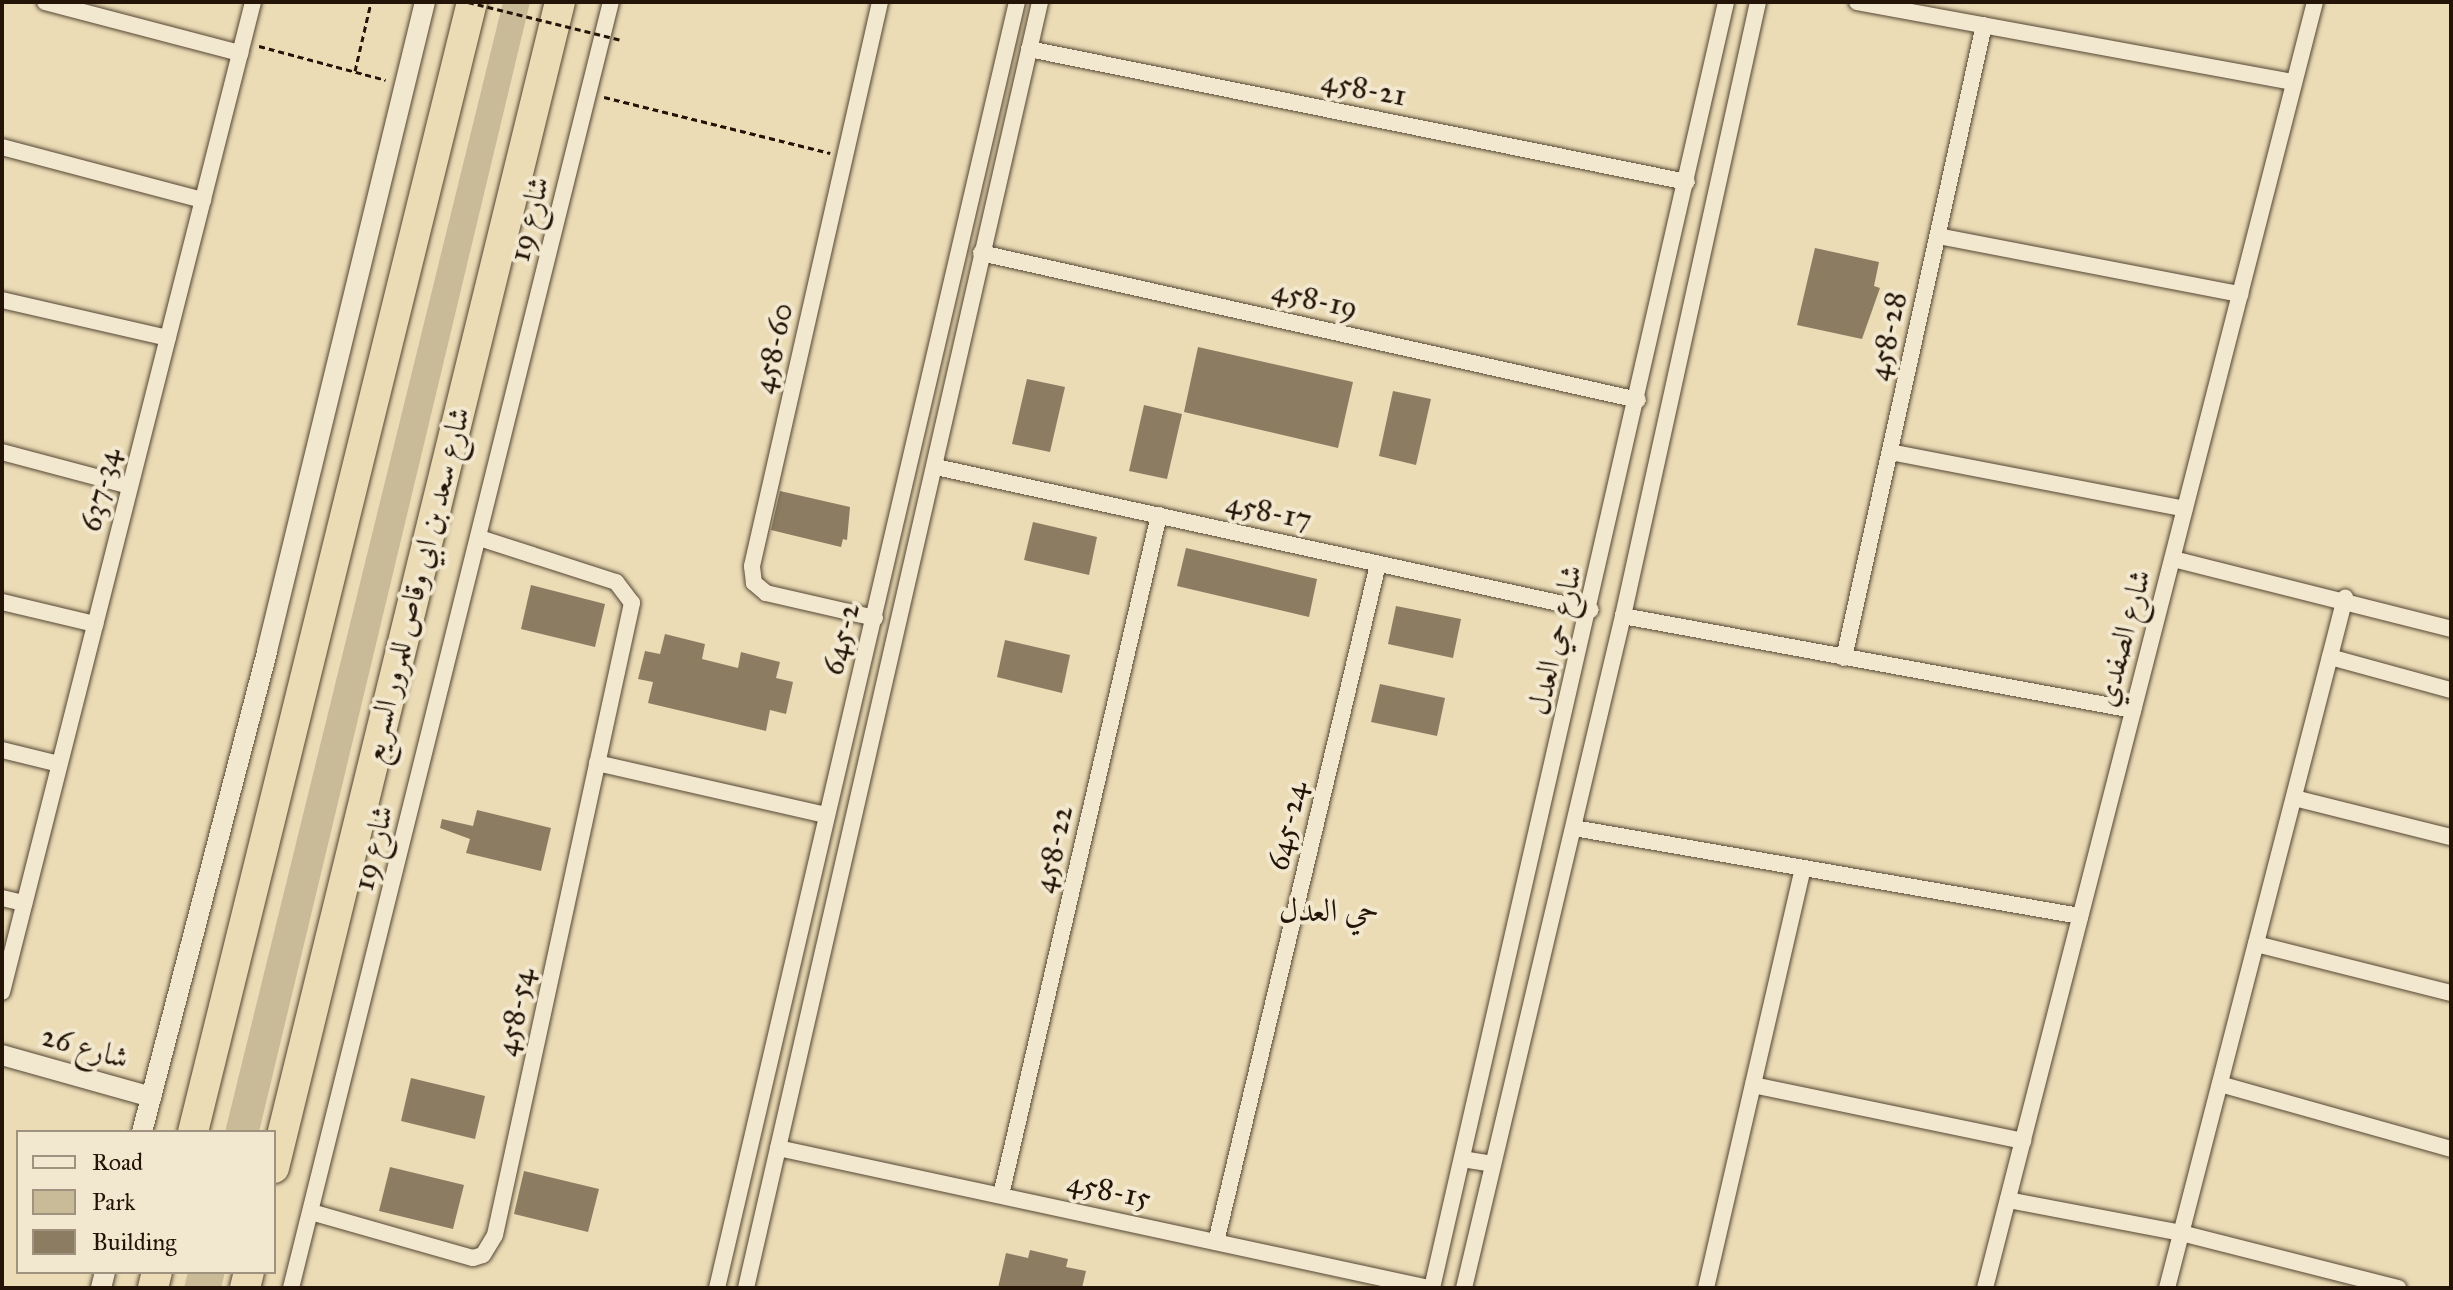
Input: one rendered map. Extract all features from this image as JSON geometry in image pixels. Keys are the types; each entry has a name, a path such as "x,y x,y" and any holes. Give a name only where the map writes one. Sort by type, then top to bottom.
{"highway":[{"path":"193,1130 470,2"},
{"name":"شارع سعد بن ابي وقاص للمرور السريع","path":"276,1160 560,2"}],"street":[{"name":"637-34","path":"2,992 253,2"},
{"path":"143,1130 425,2"},
{"name":"شارع 19","path":"291,1288 611,2"},
{"name":"458-60","path":"875,618 766,593 754,583 752,566 880,2"},
{"name":"645-2","path":"717,1288 1017,2"},
{"name":"645-2","path":"746,1288 1040,2"},
{"name":"شارع حي العدل","path":"1430,1288 1591,610 1726,2"},
{"name":"شارع حي العدل","path":"1464,1288 1623,616 1758,2"},
{"path":"1857,2 2294,82"},
{"name":"شارع الصفدي","path":"1985,1288 2315,2"},
{"path":"55,3 242,47"},
{"name":"458-28","path":"1844,658 1984,25"},
{"name":"458-21","path":"1029,49 1687,182"},
{"path":"989,119 1010,123"},
{"path":"2,147 203,200"},
{"path":"1938,236 2240,294"},
{"name":"458-19","path":"981,253 1638,400"},
{"path":"2,300 168,338"},
{"path":"2,452 130,486"},
{"path":"1890,452 2185,509"},
{"name":"458-17","path":"936,467 1591,610"},
{"name":"458-22","path":"1001,1195 1159,515"},
{"name":"458-54","path":"311,1212 473,1258 483,1255 495,1235 632,603 616,582 480,538"},
{"path":"2173,559 2345,598 2451,629"},
{"name":"645-24","path":"1216,1242 1378,564"},
{"path":"2167,1288 2345,598"},
{"path":"2,602 95,624"},
{"path":"1623,616 2133,710"},
{"path":"2330,657 2451,690"},
{"path":"2,750 59,764"},
{"path":"597,763 826,815"},
{"path":"2294,798 2451,837"},
{"path":"1574,828 2080,916"},
{"path":"1706,1288 1803,868"},
{"path":"2,898 24,903"},
{"path":"2256,944 2451,993"},
{"name":"شارع 26","path":"2,1055 151,1097"},
{"path":"2220,1084 2451,1149"},
{"path":"1753,1085 2023,1141"},
{"name":"458-15","path":"778,1148 1430,1288"},
{"path":"1462,1159 1493,1164"},
{"path":"2008,1200 2181,1233 2398,1288"}],"path":[{"path":"355,71 371,2"},
{"path":"470,2 621,40"},
{"path":"242,47 355,71 405,86"},
{"path":"589,93 845,157"}],"green space":[{"path":"503,2 530,2 259,1130 225,1130"},
{"path":"188,1274 224,1274 221,1288 184,1288"}],"building":[{"path":"1815,248 1879,262 1874,286 1880,288 1862,339 1797,325"},
{"path":"1198,347 1353,382 1338,448 1184,412"},
{"path":"1027,379 1065,387 1050,452 1012,444"},
{"path":"1393,391 1431,399 1416,465 1379,456"},
{"path":"1144,405 1182,414 1167,479 1129,471"},
{"path":"780,491 850,507 847,540 843,539 841,547 771,530"},
{"path":"1033,522 1097,537 1089,575 1024,560"},
{"path":"1186,548 1317,579 1309,617 1177,586"},
{"path":"531,585 605,604 595,647 521,629"},
{"path":"1396,606 1461,619 1453,658 1388,644"},
{"path":"665,634 705,644 702,659 738,668 741,652 780,662 776,678 793,682 786,714 770,710 766,731 648,703 653,682 638,679 645,651 660,654"},
{"path":"1005,640 1070,655 1062,693 997,677"},
{"path":"1380,684 1445,698 1437,736 1371,722"},
{"path":"477,810 551,828 541,871 466,853 470,839 440,828 442,819 473,826"},
{"path":"411,1078 485,1096 475,1139 401,1121"},
{"path":"390,1167 464,1185 453,1229 379,1211"},
{"path":"524,1171 599,1189 588,1232 514,1214"},
{"path":"1030,1250 1068,1259 1066,1267 1086,1271 1082,1288 998,1288 1006,1253 1028,1258"}],"district":[{"name":"حي العدل","path":"1329,911"}]}
